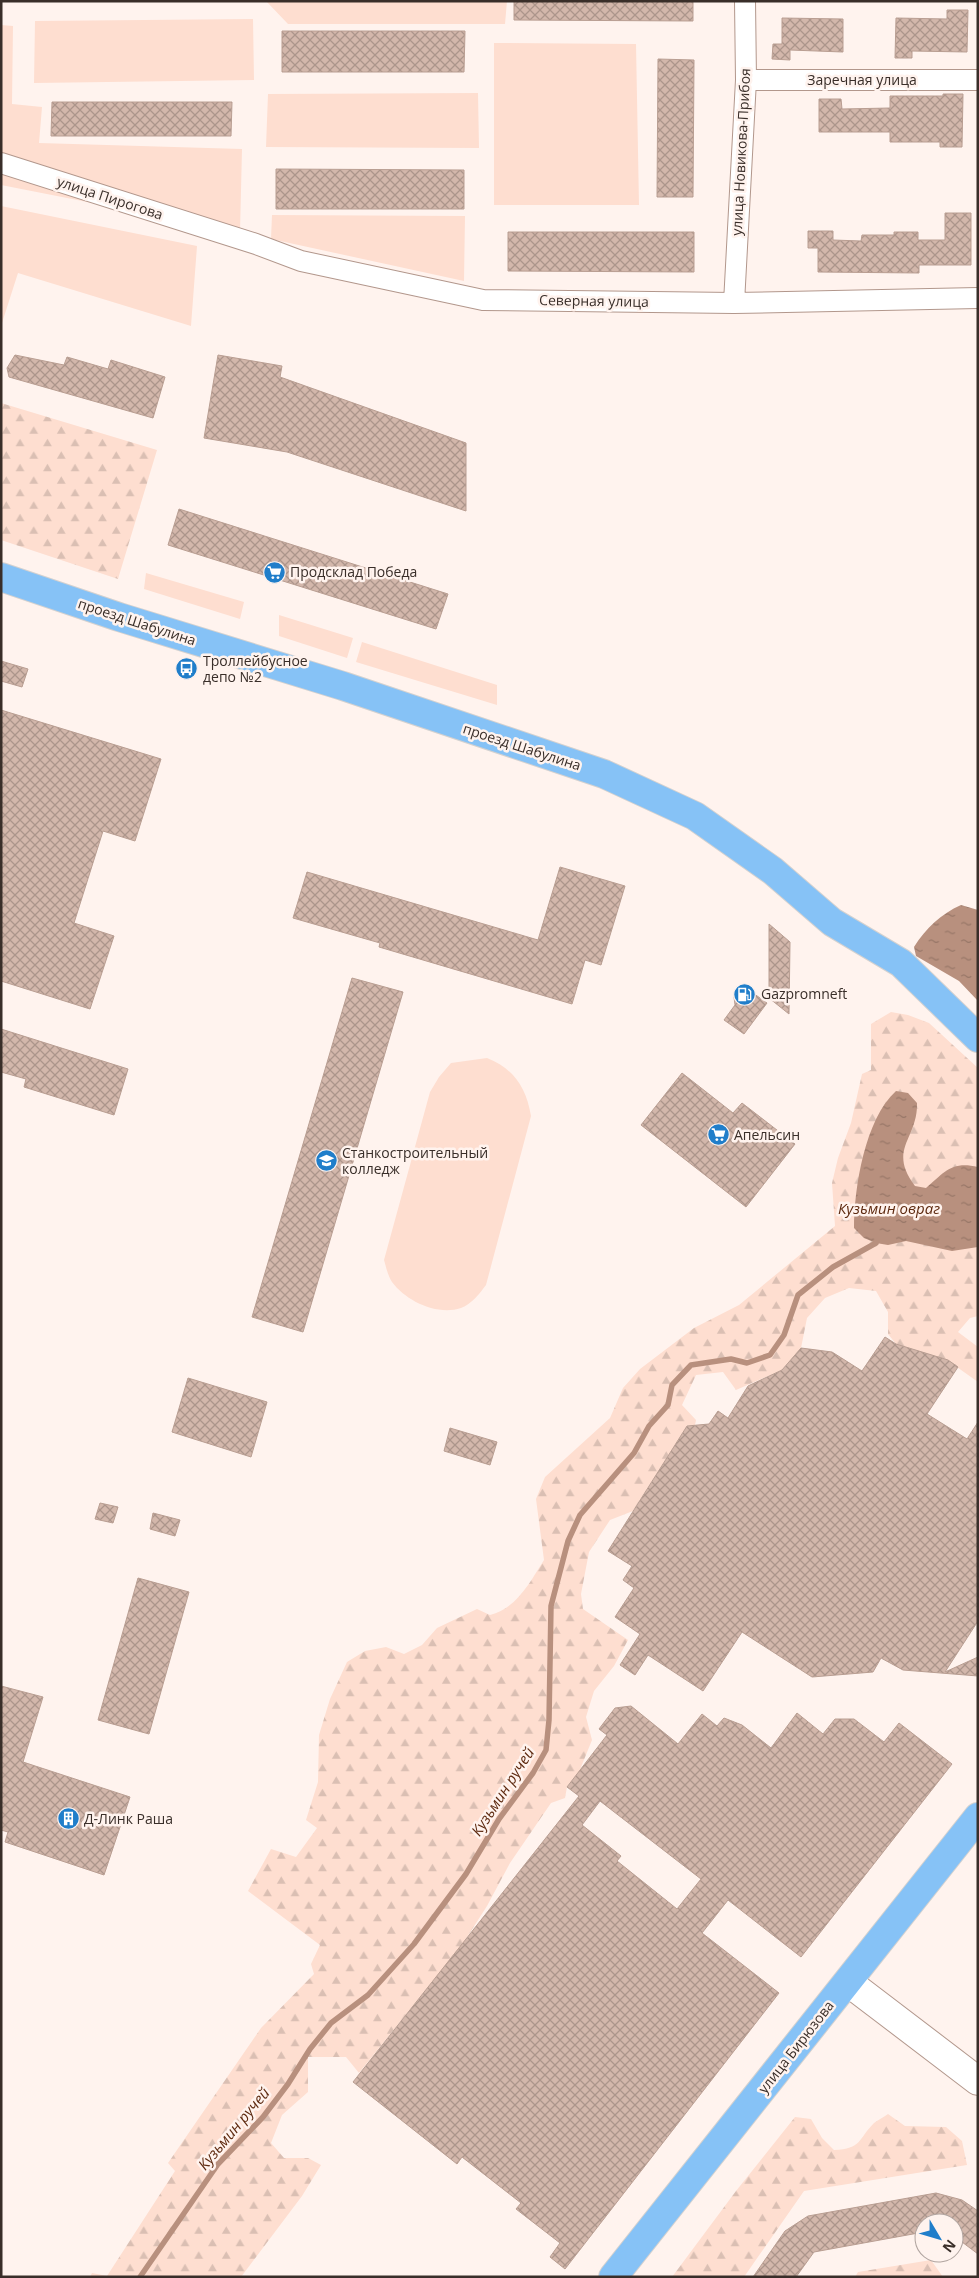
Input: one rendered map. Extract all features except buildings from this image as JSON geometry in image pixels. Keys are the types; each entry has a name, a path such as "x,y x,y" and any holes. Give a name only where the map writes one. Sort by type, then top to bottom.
{"main road":[{"name":"проезд Шабулина","path":"1,577 111,614 343,686 604,774 687,812 773,871 832,922 901,963 978,1038"},
{"name":"улица Бирюзова","path":"613,2277 978,1817"},
{"path":"848,1982 978,2081"}],"street":[{"name":"улица Новикова-Прибоя","path":"734,303 746,80 745,1"},
{"name":"Заречная улица","path":"746,80 978,80"},
{"name":"улица Пирогова","path":"1,163 218,233"},
{"name":"Северная улица","path":"218,233 301,261 484,300 734,303 978,298"}],"green space":[{"path":"266,1 507,1 505,24 288,24"},
{"path":"253,19 254,80 34,83 35,21"},
{"path":"1,25 13,26 12,104 42,107 39,143 242,149 240,232 1,185"},
{"path":"494,43 636,44 639,205 494,205"},
{"path":"478,93 479,148 266,147 268,94"},
{"path":"1,206 197,246 191,326 18,273 1,326"},
{"path":"272,215 465,216 464,281 271,239"},
{"path":"1,403 157,450 118,579 1,540"},
{"path":"146,573 244,602 240,619 144,589"},
{"path":"279,615 353,638 347,658 279,636"},
{"path":"362,642 497,685 497,705 356,662"},
{"path":"891,1012 908,1015 929,1023 978,1068 978,1316 970,1318 958,1332 978,1347 978,1382 947,1360 896,1344 888,1334 888,1312 876,1291 849,1288 825,1298 807,1318 801,1348 782,1370 736,1390 723,1372 696,1375 682,1405 696,1420 695,1425 687,1426 633,1511 610,1520 589,1552 581,1594 583,1609 628,1640 614,1666 594,1691 586,1717 592,1740 579,1772 567,1787 565,1798 551,1803 510,1863 487,1906 462,1945 359,2073 346,2057 308,2057 308,2092 282,2115 271,2143 284,2158 308,2158 321,2165 302,2196 241,2277 90,2277 92,2273 107,2276 175,2171 168,2163 261,2028 314,1974 311,1964 320,1945 248,1891 271,1849 296,1857 317,1828 306,1820 318,1782 319,1735 330,1699 347,1662 365,1651 386,1647 404,1654 422,1645 437,1628 477,1609 490,1615 508,1607 522,1593 544,1560 536,1499 545,1477 610,1418 623,1388 640,1369 694,1328 739,1305 835,1226 832,1183 838,1158 851,1123 862,1074 871,1070 871,1024"},
{"path":"487,1058 505,1068 517,1080 526,1096 531,1116 486,1285 465,1306 452,1310 442,1310 414,1301 398,1289 391,1280 384,1260 430,1092 439,1077 451,1063"},
{"path":"888,2114 905,2126 946,2127 962,2141 967,2165 804,2191 744,2277 672,2277 736,2191 795,2117 811,2119 822,2138 834,2150 850,2148 855,2145 874,2123"},
{"path":"914,2263 933,2263 943,2277 855,2277 858,2272"}],"water":[{"path":"961,905 978,910 978,1001 959,981 916,956 914,947 934,922"},
{"name":"Кузьмин овраг","path":"896,1091 908,1093 917,1103 916,1115 904,1153 907,1173 915,1186 926,1188 949,1169 961,1165 978,1167 978,1247 952,1251 906,1241 888,1245 864,1238 854,1228 856,1194 863,1155 876,1119 885,1103"}],"waterway":[{"name":"Кузьмин ручей","path":"140,2277 218,2164 263,2117 288,2084 310,2049 331,2023 368,1995 414,1944 466,1874 499,1819 533,1773 546,1750 549,1720 551,1606 568,1541 580,1515 634,1453 649,1426 668,1405 672,1385 691,1365 731,1359 747,1363 770,1355 784,1335 798,1295 833,1267 876,1243"}],"place":[{"name":"Продсклад Победа","path":"274,572"},
{"name":"Троллейбусное депо №2","path":"187,669"},
{"name":"Gazpromneft","path":"745,994"},
{"name":"Апельсин","path":"718,1135"},
{"name":"Станкостроительный колледж","path":"326,1161"},
{"name":"Д-Линк Раша","path":"68,1819"}]}
